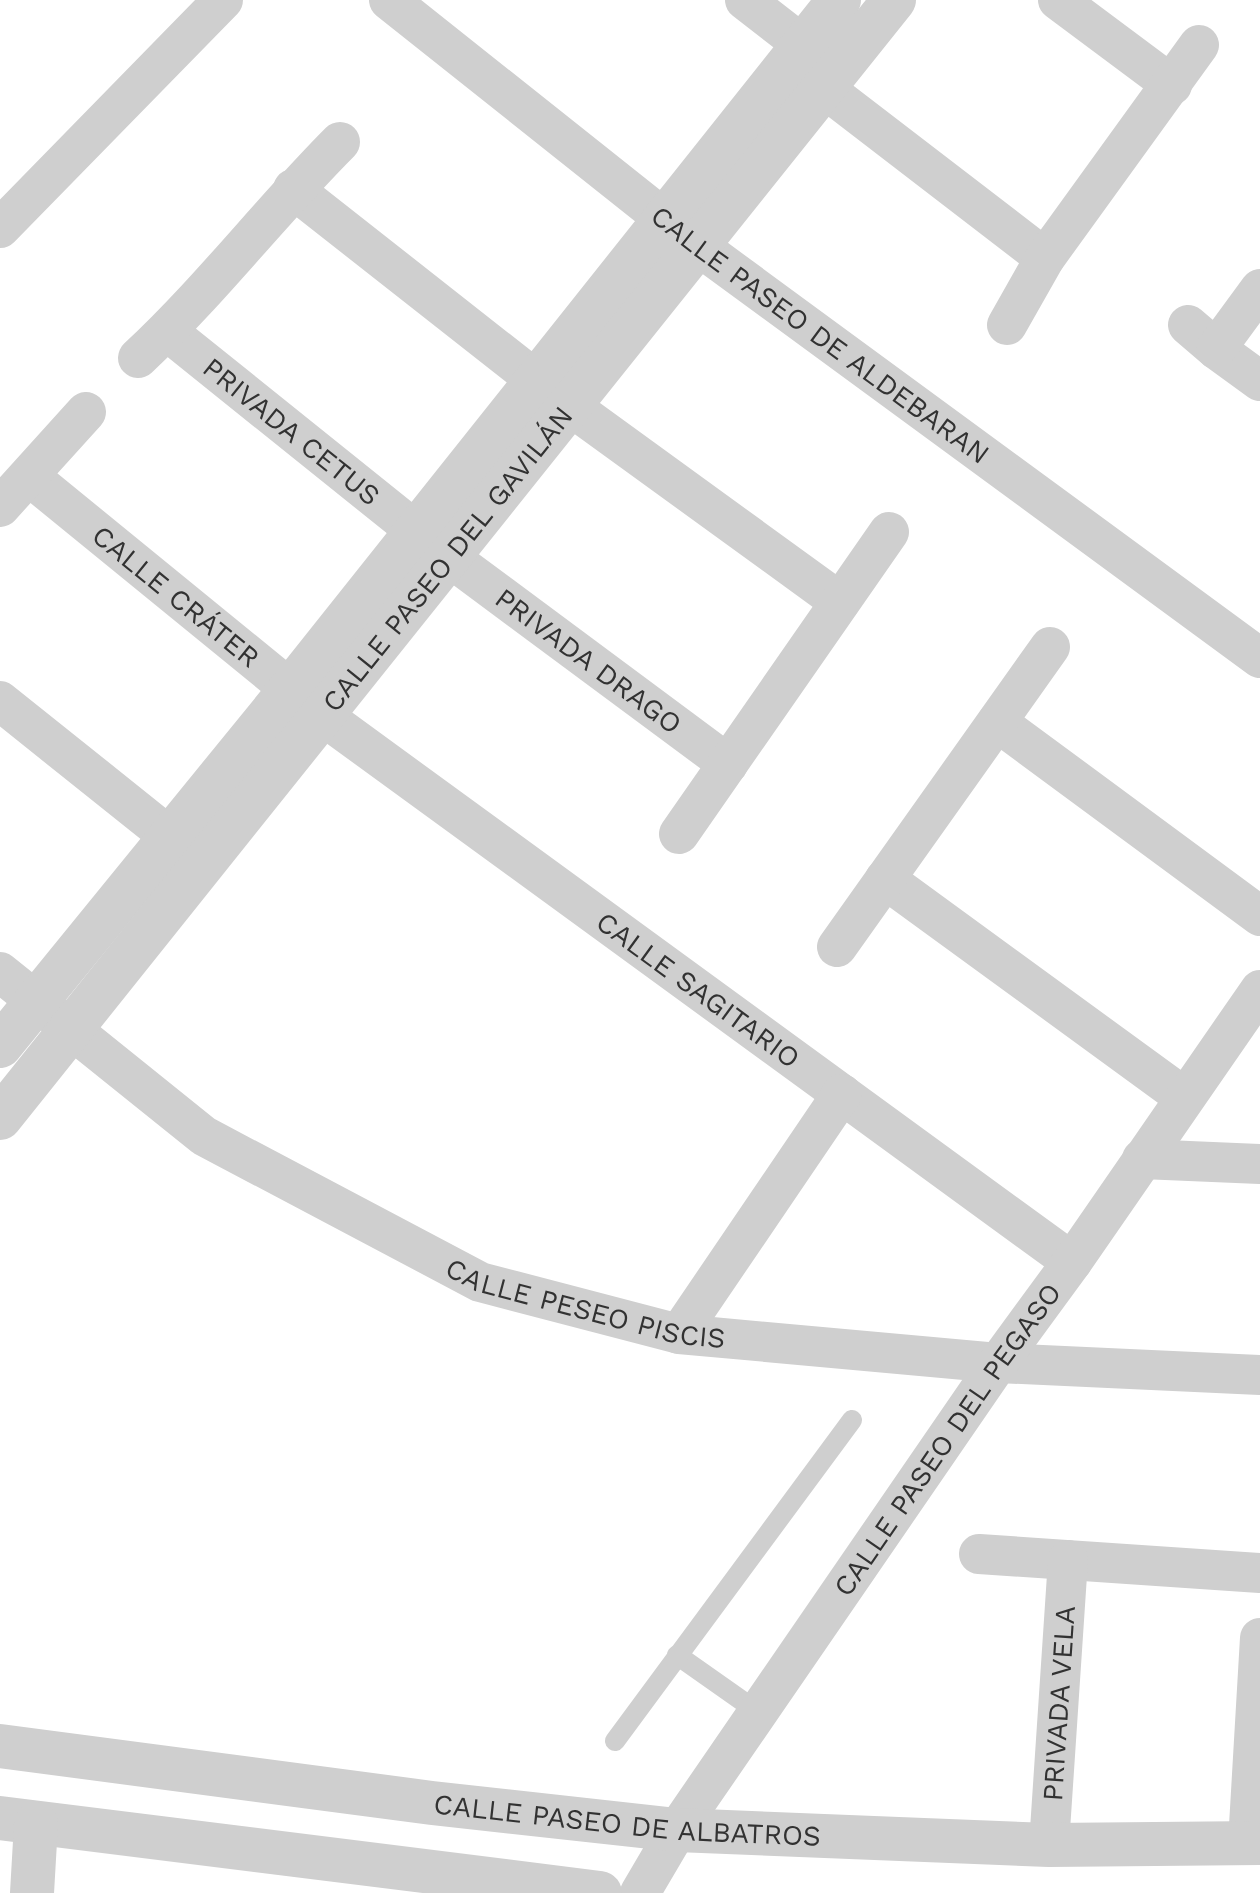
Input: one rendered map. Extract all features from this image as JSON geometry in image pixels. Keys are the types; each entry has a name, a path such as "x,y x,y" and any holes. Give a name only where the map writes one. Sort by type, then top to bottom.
{"street":[{"path":"0,228 223,0"},
{"name":"CALLE PASEO DE ALDEBARAN","path":"389,0 681,232 1260,658"},
{"path":"745,0 803,45"},
{"name":"CALLE PASEO DEL GAVILÁN","path":"0,1046 170,837 307,703 449,557 553,393 681,232 803,45 839,0"},
{"name":"CALLE PASEO DEL GAVILÁN","path":"681,232 825,89 894,0"},
{"path":"1058,0 1172,85"},
{"path":"1007,325 1045,258 1199,45"},
{"path":"825,89 1045,258"},
{"path":"138,358 167,331 293,189 340,142"},
{"path":"293,189 553,393 840,602"},
{"path":"1260,289 1202,337 1260,381"},
{"name":"PRIVADA CETUS","path":"167,331 416,531"},
{"name":"CALLE PASEO DEL GAVILÁN","path":"0,1118 71,1030 307,703 416,531 553,393"},
{"path":"0,507 86,412"},
{"name":"CALLE CRÁTER","path":"29,476 307,703"},
{"path":"679,834 889,532"},
{"name":"PRIVADA DRAGO","path":"449,557 728,764"},
{"path":"837,947 1050,647"},
{"path":"0,701 170,837"},
{"name":"CALLE SAGITARIO","path":"307,703 1072,1262"},
{"path":"997,722 1260,916"},
{"path":"885,879 1184,1097"},
{"name":"CALLE PESEO PISCIS","path":"0,972 204,1136 480,1282 679,1334 998,1363 1260,1375"},
{"name":"CALLE PASEO DEL PEGASO","path":"640,1893 677,1830 758,1712 1260,990"},
{"path":"679,1334 842,1094"},
{"path":"1142,1159 1260,1164"},
{"path":"979,1554 1260,1573"},
{"name":"PRIVADA VELA","path":"1049,1845 1068,1560"},
{"path":"1254,1843 1260,1638"},
{"name":"CALLE PASEO DE ALBATROS","path":"0,1746 432,1803 677,1830 1049,1845 1254,1843"},
{"path":"32,1893 18,1821 600,1893"}],"lane":[{"path":"615,1741 852,1420"},
{"path":"677,1655 758,1712"}]}
